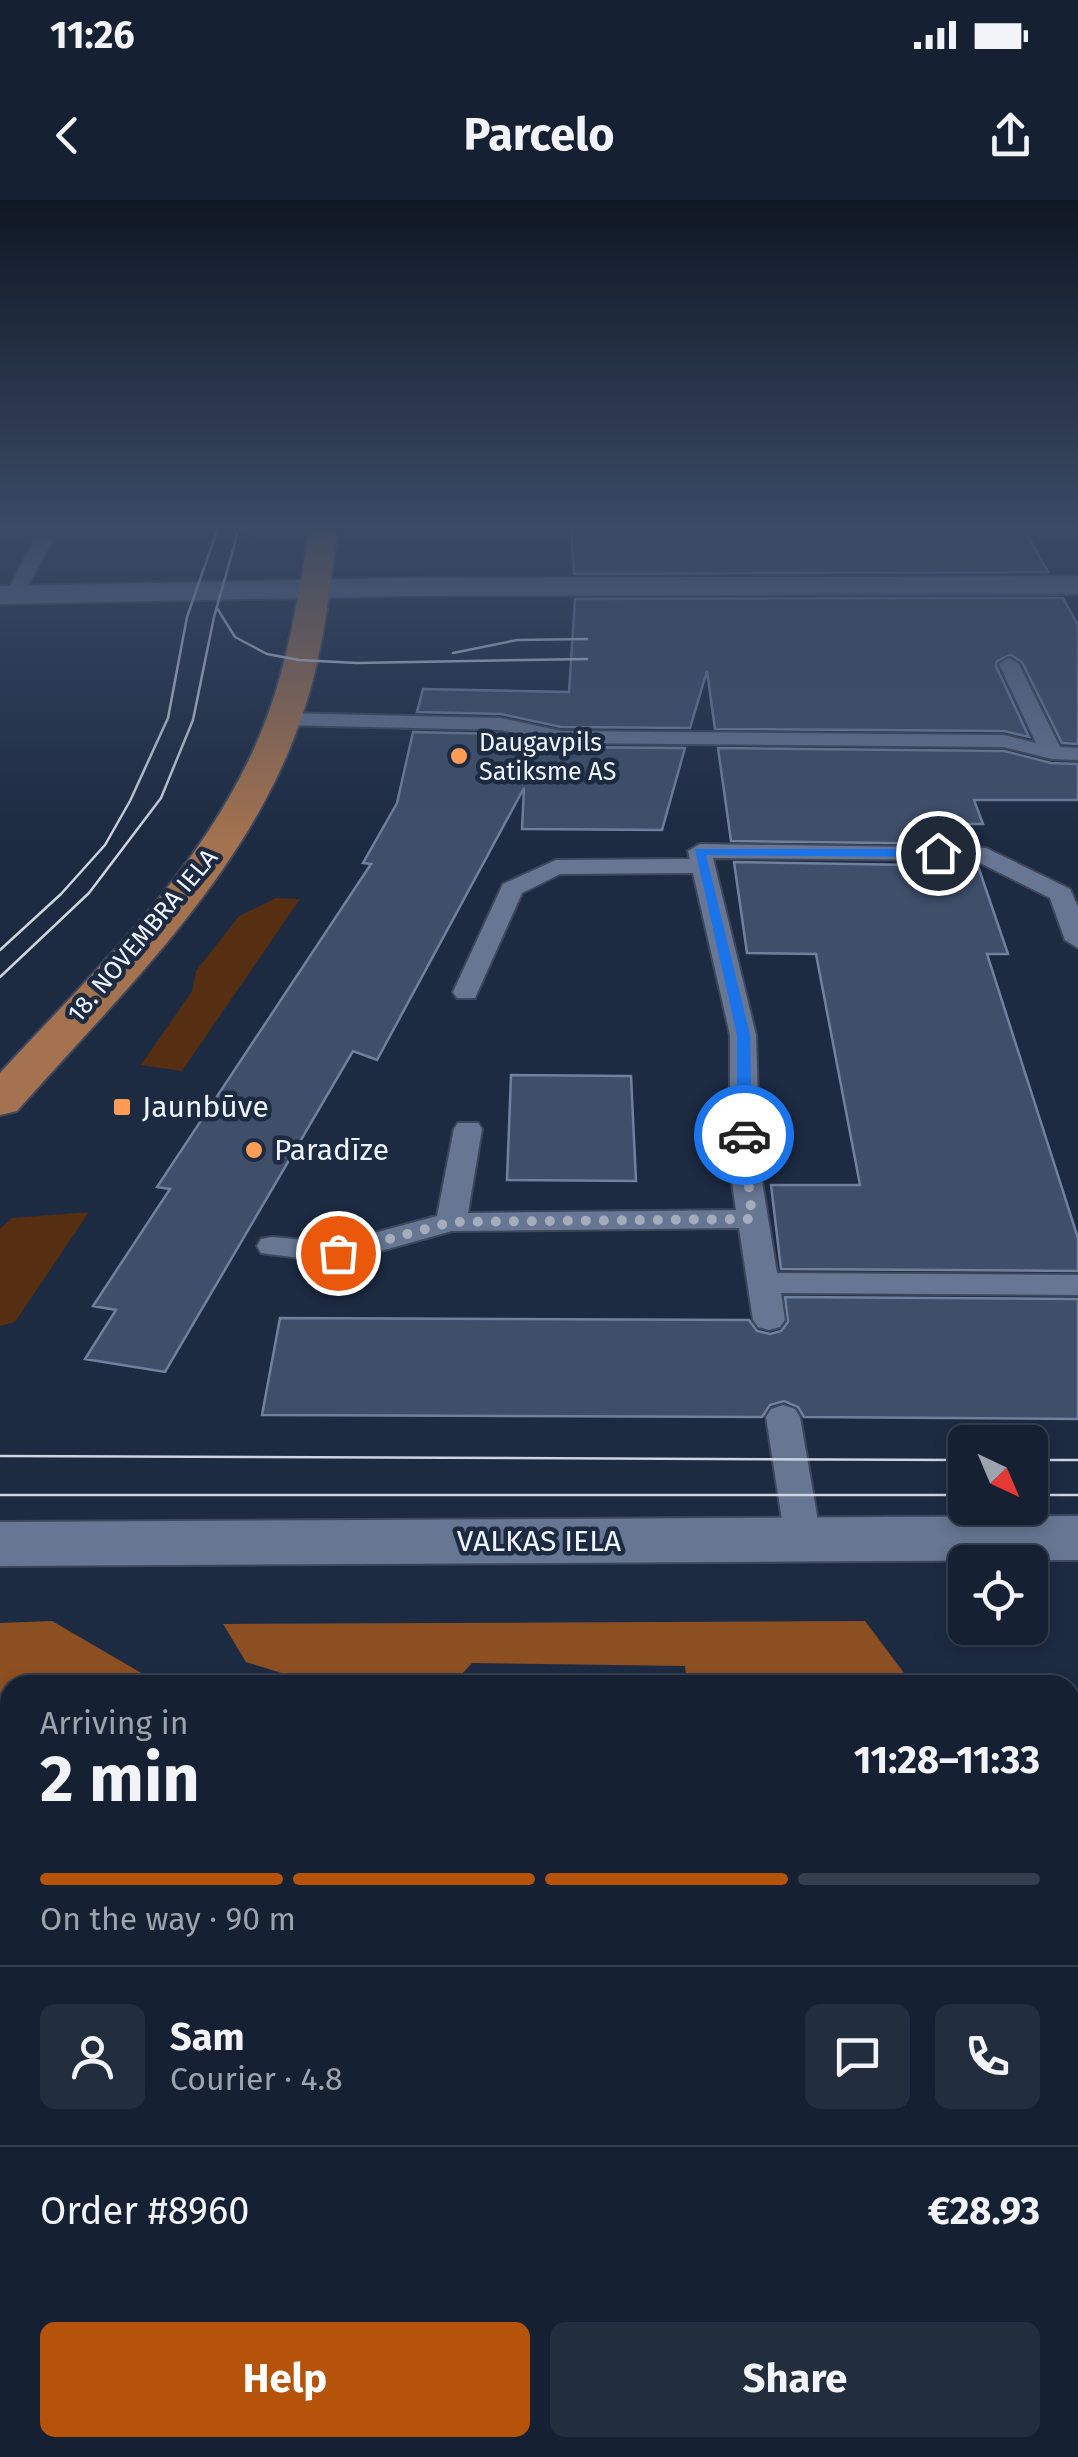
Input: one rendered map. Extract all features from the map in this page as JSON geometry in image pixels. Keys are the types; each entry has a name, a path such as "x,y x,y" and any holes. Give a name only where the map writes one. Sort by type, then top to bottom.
{"main road":[{"name":"18. NOVEMBRA IELA","path":"0,1100 181,898 244,808 284,719 304,630"}],"street":[{"name":"VALKAS IELA","path":"0,1544 1078,1538"}],"lane":[{"path":"1009,664 1052,753"},
{"path":"284,719 502,724 561,738 1004,741 1052,753 1078,754"},
{"path":"769,1320 745,1169 744,1035 700,851 978,853 1061,894 1078,940"},
{"path":"466,992 512,889 556,868 703,866"},
{"path":"451,1222 468,1129"},
{"path":"272,1246 338,1253 451,1222 752,1219"},
{"path":"763,1283 1078,1285"},
{"path":"783,1417 803,1539"}],"shaded area":[{"path":"276,898 300,899 182,1071 141,1065 192,991 196,971 239,916"},
{"path":"89,1212 15,1322 0,1326 0,1229 12,1218"},
{"path":"52,1621 145,1675 0,1675 0,1623"},
{"path":"865,1621 906,1675 686,1675 685,1666 472,1663 461,1675 288,1675 246,1662 223,1624"}],"building":[{"path":"573,630 1078,630 1078,744 1062,743 1022,662 1011,655 997,661 996,666 1029,737 1004,731 715,729 707,671 690,728 561,727 501,714 417,712 423,689 569,692"},
{"path":"413,732 501,734 561,747 685,748 662,830 522,829 524,788 377,1060 353,1051 165,1372 85,1359 116,1310 93,1306 170,1189 157,1187 371,864 363,863 397,803"},
{"path":"718,748 1004,751 1051,763 1078,764 1078,800 974,800 983,824 964,824 970,844 731,841"},
{"path":"734,862 978,866 1008,954 987,954 1078,1238 1078,1271 781,1269 771,1185 860,1185 816,954 747,953"},
{"path":"511,1075 631,1076 636,1181 507,1180"},
{"path":"785,1297 1078,1299 1078,1419 804,1417 798,1407 784,1401 770,1405 762,1417 262,1415 280,1318 749,1320 757,1331 770,1334 781,1331 788,1322"}],"tram line":[{"path":"0,950 61,894 105,845 168,718 184,630"},
{"path":"0,977 89,893 161,798 193,720 211,630"},
{"path":"231,630 235,637 267,654 299,660 357,663 587,659"},
{"path":"453,653 517,640 587,639"},
{"path":"0,1456 948,1460"},
{"path":"1048,1460 1078,1460"},
{"path":"0,1495 948,1495"},
{"path":"1048,1495 1078,1495"}],"way so far":[{"path":"338,1253 451,1222 752,1219 744,1135"}],"place":[{"name":"Daugavpils Satiksme AS","path":"459,756"},
{"name":"Jaunbūve","path":"122,1107"},
{"name":"Paradīze","path":"254,1150"}],"route":[{"path":"744,1135 744,1035 700,851 938,853"}]}
